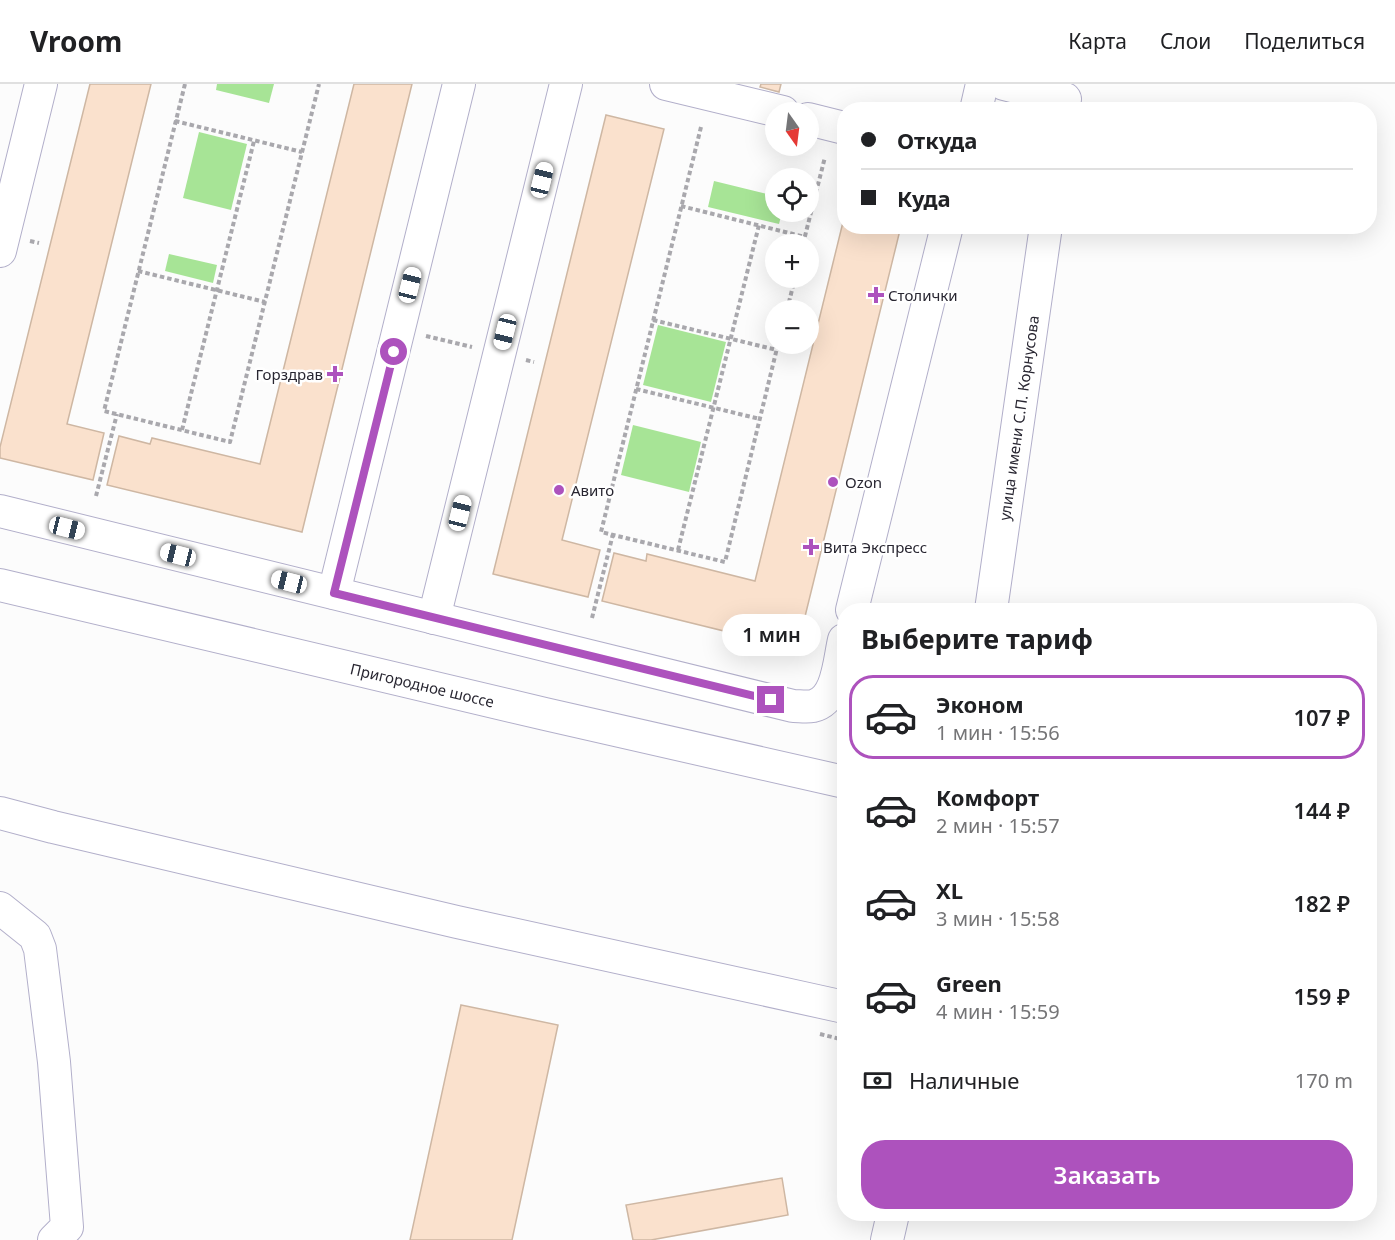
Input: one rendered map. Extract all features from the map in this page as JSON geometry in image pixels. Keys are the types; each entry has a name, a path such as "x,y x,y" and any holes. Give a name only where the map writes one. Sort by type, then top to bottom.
{"street":[{"path":"0,251 41,84"},
{"path":"334,593 459,84"},
{"path":"434,618 566,84"},
{"path":"666,84 765,108"},
{"path":"978,102 982,84"},
{"path":"1004,84 1065,97"},
{"path":"819,122 837,126"},
{"path":"854,603 945,234"},
{"name":"улица имени С.П. Корнусова","path":"992,603 1045,234"},
{"path":"0,511 793,706 813,706 828,698 837,669"},
{"name":"Пригородное шоссе","path":"0,585 837,780"},
{"path":"0,813 457,922 837,1005"},
{"path":"0,908 35,936 40,949 54,1062 67,1227 54,1240"},
{"path":"887,1240 891,1221"}],"path":[{"path":"184,84 104,411 230,442 319,84"},
{"path":"175,121 302,152"},
{"path":"701,127 601,532 724,562 776,354"},
{"path":"182,430 254,141"},
{"path":"806,234 825,157"},
{"path":"681,206 794,234"},
{"path":"678,550 759,225"},
{"path":"138,271 265,302"},
{"path":"653,320 765,347"},
{"path":"399,329 534,362"},
{"path":"636,389 760,419"},
{"path":"96,496 117,414"},
{"path":"592,618 613,534"}],"green space":[{"path":"217,84 274,84 269,103 216,90"},
{"path":"199,132 247,144 231,210 183,198"},
{"path":"714,181 765,194 765,221 708,207"},
{"path":"169,254 217,265 213,283 165,271"},
{"path":"658,325 726,342 711,402 643,385"},
{"path":"633,425 701,442 689,492 621,475"}],"building":[{"path":"90,84 151,84 67,424 104,433 93,480 0,458 0,447"},
{"path":"354,84 412,84 302,532 107,485 119,436 150,444 152,438 260,464"},
{"path":"761,84 781,84 779,92 760,87"},
{"path":"606,115 664,129 562,540 600,550 588,597 493,574"},
{"path":"840,234 899,234 797,649 602,601 614,553 646,561 647,554 755,581 811,354 819,354 819,320"},
{"path":"461,1005 558,1025 512,1240 410,1240"},
{"path":"782,1178 788,1215 651,1240 633,1240 626,1205"}],"place":[{"name":"Столички","path":"876,295"},
{"name":"Горздрав","path":"335,374"},
{"name":"Ozon","path":"833,482"},
{"name":"Авито","path":"559,490"},
{"name":"Вита Экспресс","path":"811,547"}],"route":[{"path":"394,352 334,593 771,700"}]}
